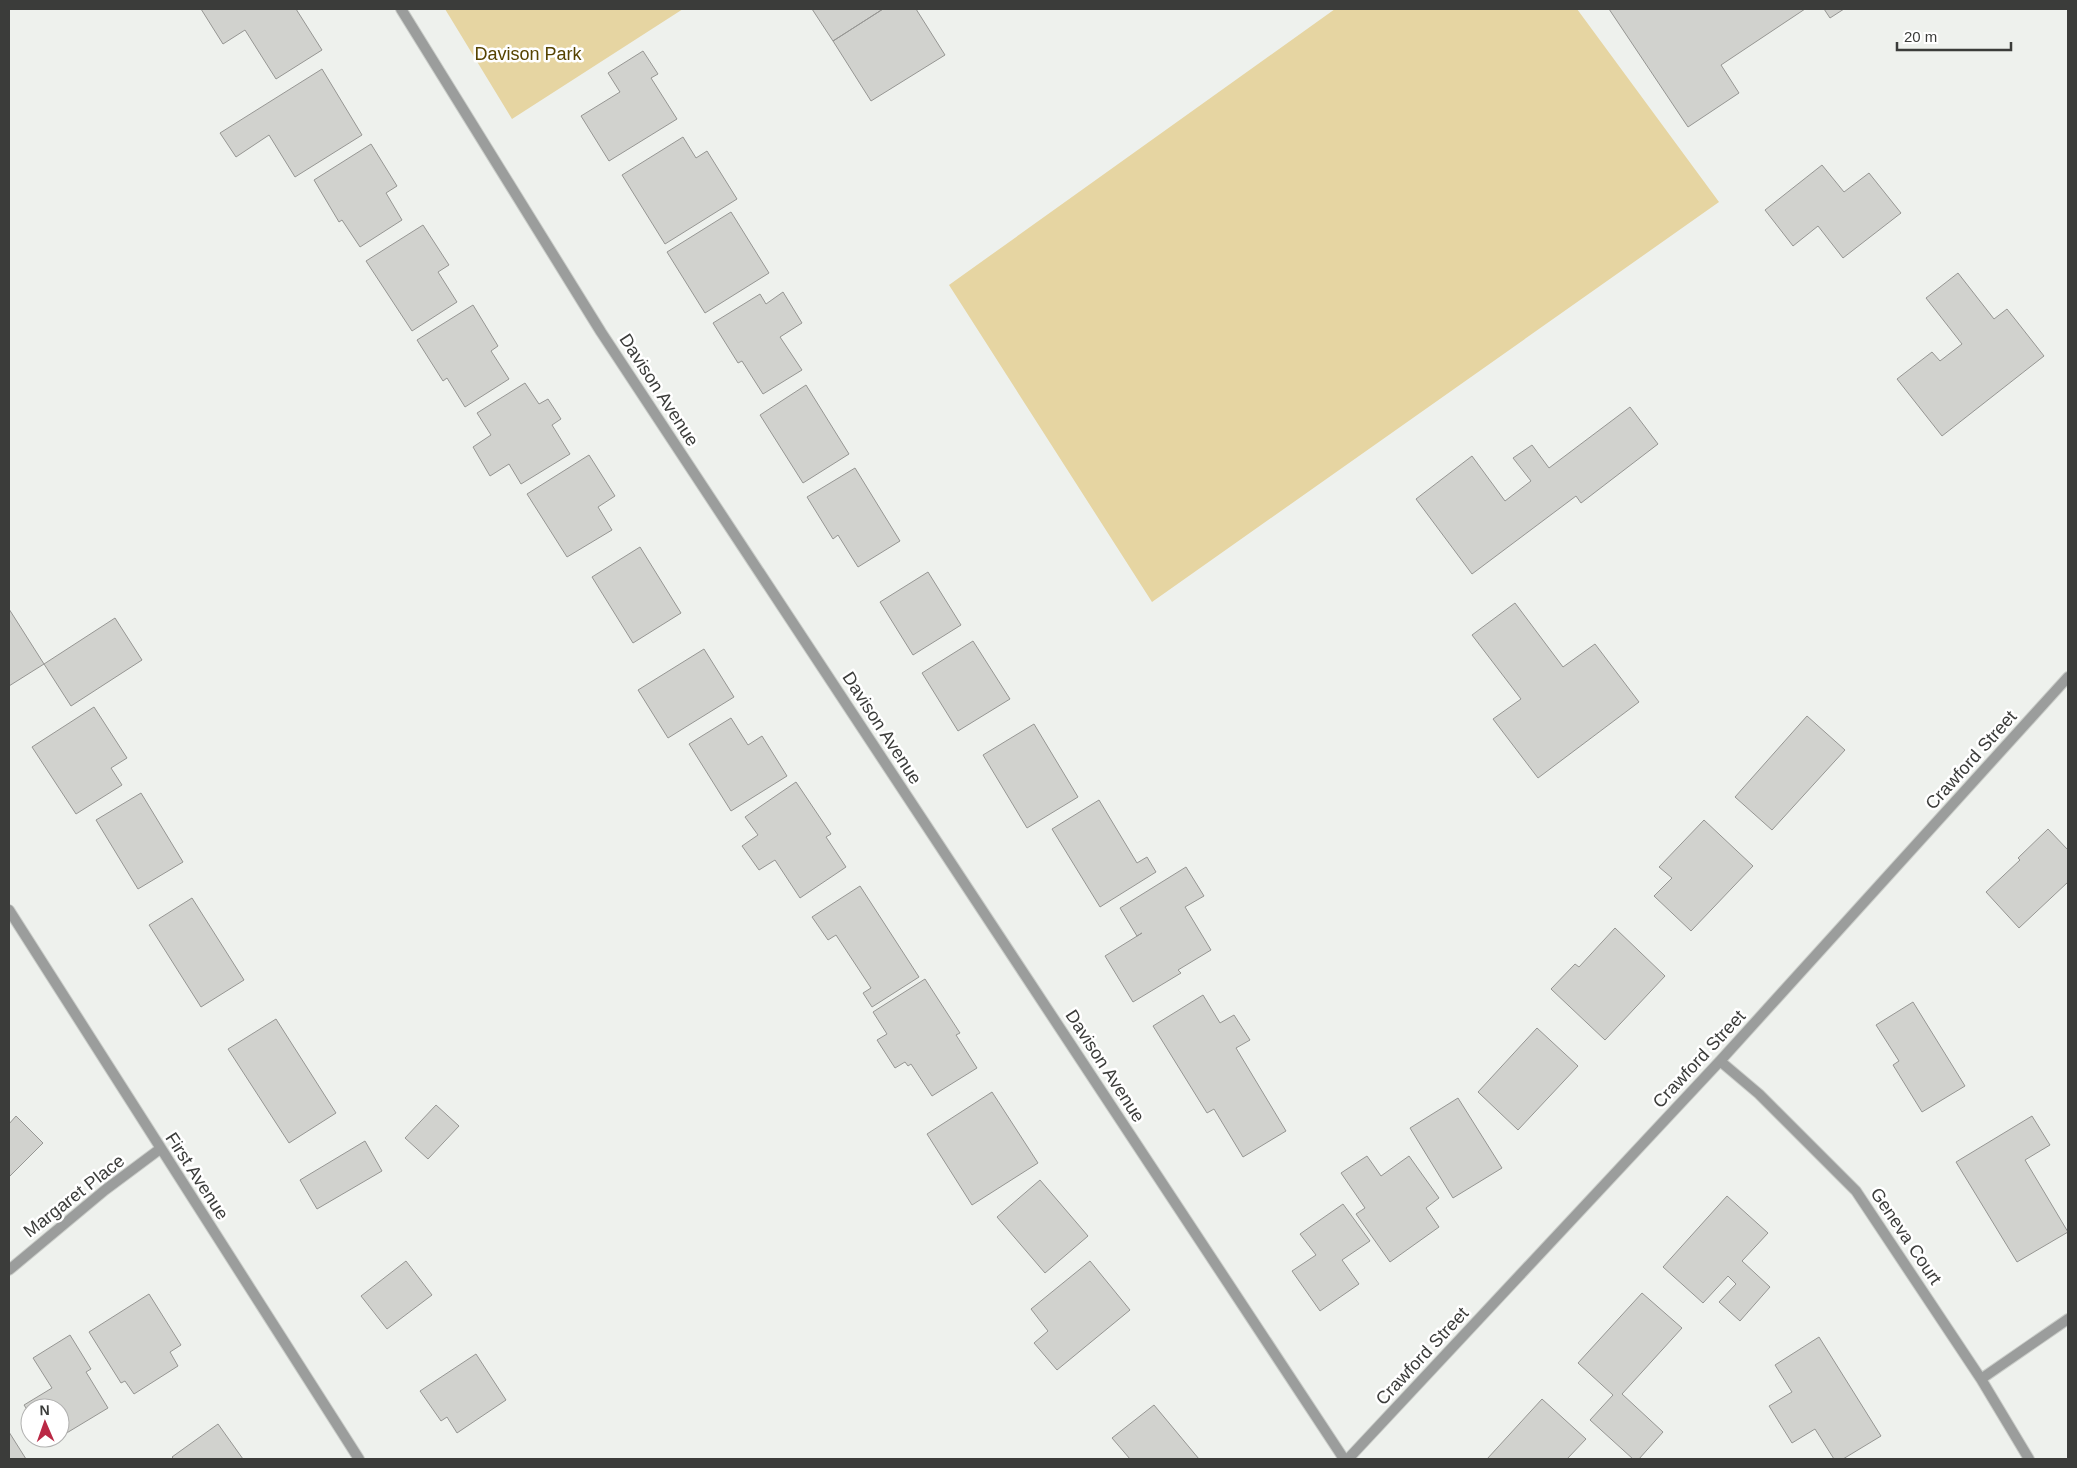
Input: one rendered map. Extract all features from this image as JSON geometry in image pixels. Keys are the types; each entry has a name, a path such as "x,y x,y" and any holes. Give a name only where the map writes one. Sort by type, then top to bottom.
{"street":[{"name":"Davison Avenue","path":"402,9 601,332 1346,1459"},
{"name":"Crawford Street","path":"1346,1459 1720,1061 2068,677"},
{"name":"First Avenue","path":"9,910 358,1459"},
{"name":"Geneva Court","path":"1720,1061 1759,1094 1856,1191 1981,1379 2029,1459"},
{"name":"Margaret Place","path":"9,1270 105,1190 160,1149"},
{"path":"1981,1379 2068,1319"}],"green space":[{"name":"Davison Park","path":"445,9 683,9 512,119"},
{"path":"1335,9 1577,9 1719,202 1152,602 949,285"}],"building":[{"path":"201,9 296,9 322,50 276,79 245,30 223,44"},
{"path":"812,9 883,9 833,41"},
{"path":"883,9 916,9 945,55 871,101 833,41"},
{"path":"1609,9 1805,9 1721,65 1739,93 1688,127"},
{"path":"1824,9 1844,9 1830,18"},
{"path":"643,51 658,74 651,78 677,119 609,161 581,116 620,92 608,73"},
{"path":"322,69 362,135 295,177 269,135 236,157 220,133"},
{"path":"683,137 696,158 707,151 737,199 665,244 622,175"},
{"path":"371,144 397,186 386,193 402,220 360,247 342,220 339,222 314,180"},
{"path":"1822,165 1844,192 1869,173 1901,213 1843,258 1818,226 1793,246 1765,210"},
{"path":"731,212 769,273 705,313 667,252"},
{"path":"423,225 449,265 438,272 457,302 412,331 366,261"},
{"path":"1958,273 1994,319 2007,309 2044,356 1942,436 1897,379 1932,352 1940,361 1962,344 1926,298"},
{"path":"783,292 802,323 780,337 802,370 763,394 742,361 738,363 713,323 760,294 766,304"},
{"path":"473,305 498,346 491,351 509,379 465,407 447,378 443,381 417,340"},
{"path":"525,383 539,404 548,399 561,419 552,425 570,454 521,484 509,464 490,476 473,447 491,435 477,413"},
{"path":"806,385 849,454 803,483 760,415"},
{"path":"1630,407 1658,444 1581,503 1576,496 1472,574 1416,499 1472,456 1505,501 1531,481 1513,458 1532,445 1549,468"},
{"path":"589,455 615,496 598,507 612,530 567,557 527,494"},
{"path":"855,468 900,541 858,567 838,535 833,539 807,497"},
{"path":"640,547 681,613 633,643 592,577"},
{"path":"928,572 961,625 913,655 880,602"},
{"path":"1515,603 1563,667 1595,644 1639,702 1538,778 1493,719 1521,699 1472,635"},
{"path":"9,609 44,664 9,686"},
{"path":"115,618 142,660 71,706 44,664"},
{"path":"973,641 1010,699 958,731 922,673"},
{"path":"704,649 734,697 668,738 638,690"},
{"path":"94,707 127,758 111,768 122,785 76,814 32,747"},
{"path":"1807,716 1845,750 1772,830 1735,797"},
{"path":"731,718 748,745 762,736 787,776 731,811 689,744"},
{"path":"1034,724 1078,797 1027,828 983,755"},
{"path":"796,782 831,834 826,837 846,867 800,898 775,860 759,870 742,846 758,835 745,817"},
{"path":"141,793 183,862 138,889 96,820"},
{"path":"1099,800 1137,863 1147,857 1156,872 1100,907 1052,829"},
{"path":"1704,820 1753,866 1691,931 1654,896 1672,878 1659,867"},
{"path":"2048,829 2068,850 2068,882 2019,928 1986,892 2020,860 2018,858"},
{"path":"1186,867 1204,896 1185,907 1211,950 1178,970 1181,973 1133,1002 1105,956 1142,933 1137,936 1120,908"},
{"path":"860,886 919,977 872,1007 863,993 871,988 836,935 828,940 812,917"},
{"path":"192,898 244,980 201,1007 149,925"},
{"path":"1615,928 1665,976 1605,1040 1551,989 1575,964 1579,967"},
{"path":"925,979 960,1033 956,1035 977,1068 932,1096 911,1064 908,1066 905,1062 895,1068 877,1040 887,1034 873,1012"},
{"path":"1203,995 1220,1023 1234,1015 1250,1040 1236,1048 1286,1131 1243,1157 1214,1109 1207,1113 1153,1026"},
{"path":"1913,1002 1965,1086 1922,1112 1893,1065 1899,1061 1876,1025"},
{"path":"276,1019 336,1113 289,1143 228,1049"},
{"path":"1537,1028 1578,1066 1518,1130 1478,1092"},
{"path":"992,1092 1038,1163 972,1205 927,1134"},
{"path":"1458,1098 1502,1168 1453,1198 1410,1128"},
{"path":"436,1105 459,1126 428,1159 405,1138"},
{"path":"16,1116 43,1143 9,1177 9,1124"},
{"path":"2032,1116 2050,1145 2025,1160 2068,1232 2017,1262 1956,1162"},
{"path":"365,1141 382,1171 317,1209 300,1180"},
{"path":"1367,1156 1381,1176 1409,1156 1439,1198 1426,1208 1439,1227 1390,1262 1356,1214 1365,1208 1341,1173"},
{"path":"1040,1180 1088,1236 1045,1273 997,1217"},
{"path":"1727,1196 1768,1233 1742,1261 1770,1287 1740,1321 1719,1302 1736,1284 1728,1276 1703,1303 1663,1267"},
{"path":"1343,1204 1370,1241 1342,1260 1359,1284 1320,1311 1292,1271 1316,1255 1300,1234"},
{"path":"406,1261 432,1295 387,1329 361,1296"},
{"path":"1090,1261 1130,1310 1057,1370 1034,1343 1048,1331 1031,1309"},
{"path":"1642,1293 1682,1328 1622,1394 1663,1432 1639,1459 1633,1459 1590,1420 1613,1395 1578,1363"},
{"path":"149,1294 181,1345 170,1352 178,1366 134,1394 125,1381 121,1383 89,1332"},
{"path":"70,1335 91,1369 86,1372 108,1408 70,1431 70,1398 36,1398 52,1388 33,1358"},
{"path":"1819,1337 1881,1436 1843,1459 1834,1459 1815,1429 1792,1443 1769,1406 1792,1392 1775,1365"},
{"path":"476,1354 506,1400 457,1433 447,1417 441,1421 420,1391"},
{"path":"1542,1399 1586,1439 1567,1459 1487,1459"},
{"path":"1154,1405 1199,1459 1130,1459 1112,1438"},
{"path":"218,1424 243,1459 174,1459 172,1457"},
{"path":"9,1432 26,1459 9,1459"}]}
